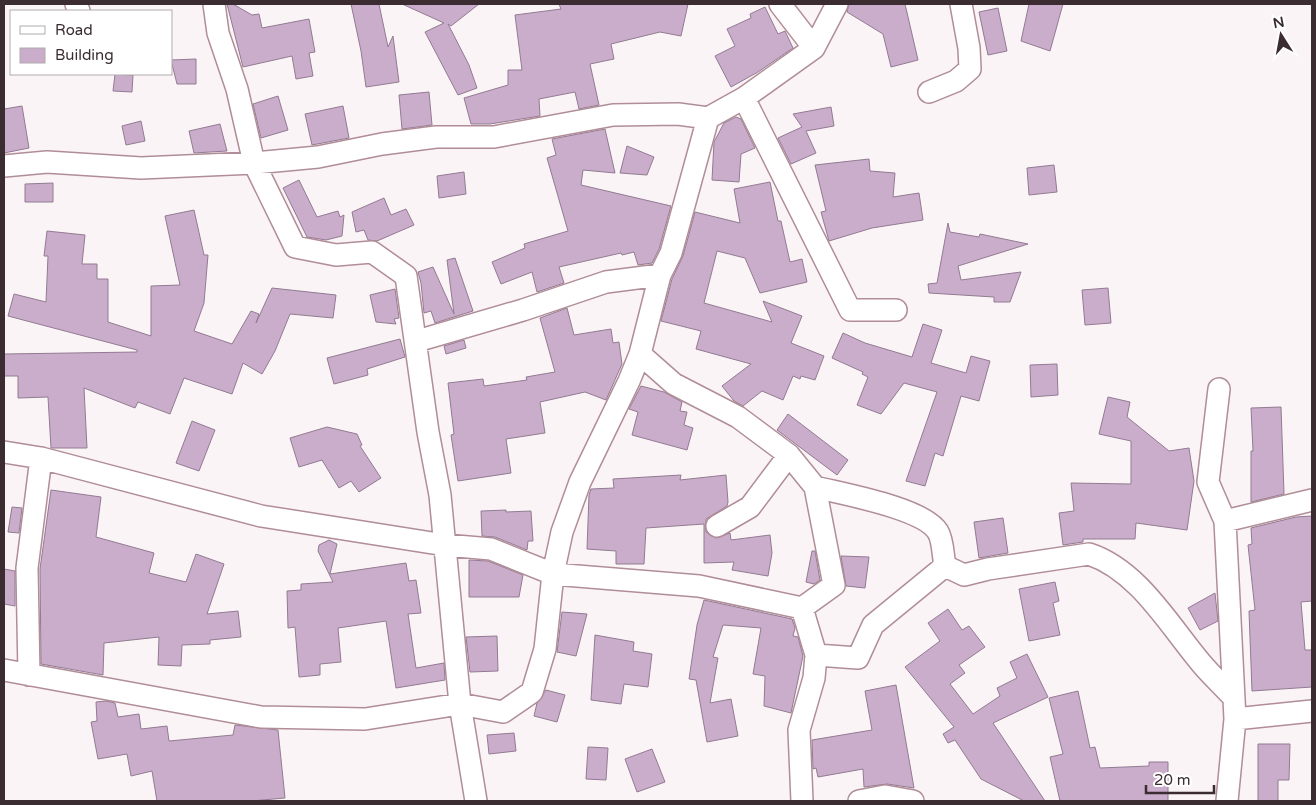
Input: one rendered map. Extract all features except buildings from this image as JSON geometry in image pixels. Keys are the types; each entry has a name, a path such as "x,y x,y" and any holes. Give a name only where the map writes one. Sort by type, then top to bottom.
{"street":[{"path":"214,4 218,33 237,89 254,163 295,247 336,255 372,252 406,276 417,341 428,432 440,495 460,704 476,801"},
{"path":"780,4 814,48"},
{"path":"4,166 47,162 141,168 254,163 318,157 382,144 436,137 494,137 613,115 678,114 708,118 744,98 814,48 836,4"},
{"path":"929,92 956,82 970,69 969,48 961,4"},
{"path":"744,98 850,310 896,310"},
{"path":"4,670 261,717 365,719 460,704 503,712 532,692 545,649 553,574 562,532 580,482 640,354 660,275 671,253 708,118"},
{"path":"417,341 523,310 606,282 660,275"},
{"path":"4,452 41,458 261,516 445,544 491,549 553,574 699,586 802,608 834,586 815,487 789,455 738,417 674,384 640,354"},
{"path":"1219,389 1208,482 1225,521 1235,719 1227,801"},
{"path":"716,526 750,507 789,455"},
{"path":"29,675 27,568 41,458"},
{"path":"815,487 901,509 926,519 938,532 945,566"},
{"path":"1225,521 1312,500"},
{"path":"945,566 964,575 988,569 1089,554 1103,559 1125,575 1151,601 1202,664 1233,697"},
{"path":"816,656 858,658 873,625 945,566"},
{"path":"802,608 816,656 814,678 799,730 802,801"},
{"path":"1235,719 1312,711"},
{"path":"859,801 885,796 913,801"}]}
